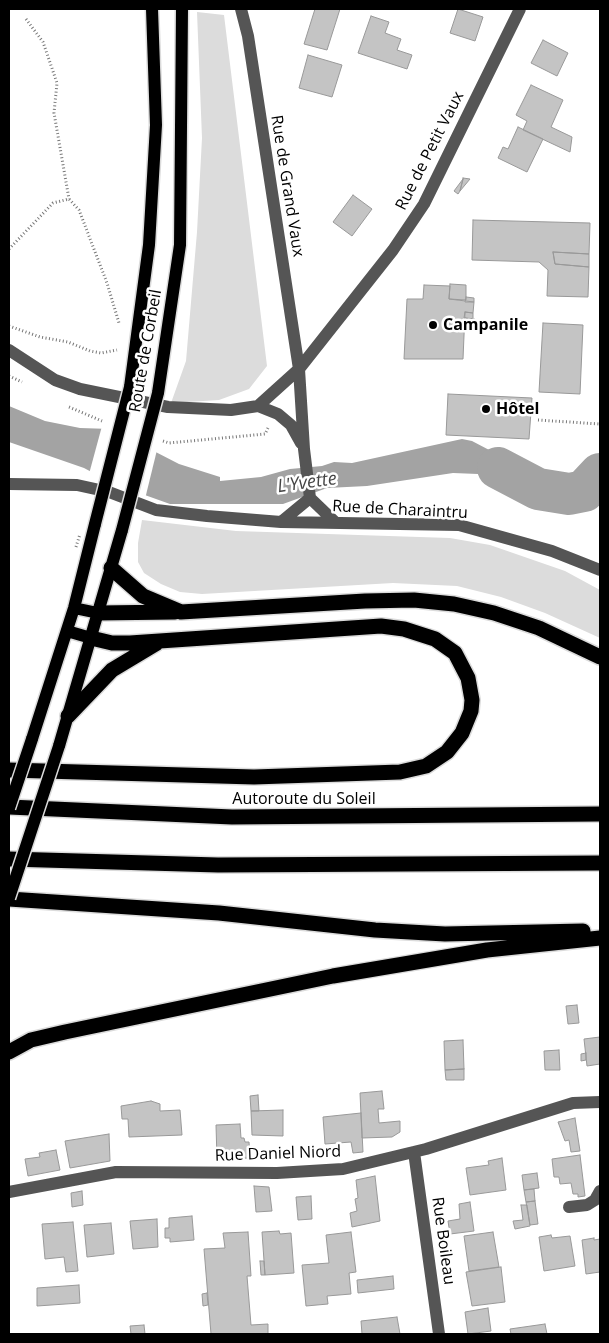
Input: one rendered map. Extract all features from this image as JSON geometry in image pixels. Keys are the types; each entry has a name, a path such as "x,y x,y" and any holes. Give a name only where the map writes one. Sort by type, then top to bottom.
{"highway":[{"path":"111,568 143,596 181,612"},
{"path":"98,613 181,612 365,601 414,600 454,604 494,612 539,628 600,657"},
{"path":"9,770 254,777 400,772 426,766 447,752 462,734 471,711 471,688 460,660 447,645 420,632 380,626 112,643 90,638"},
{"path":"68,716 112,670 159,641"},
{"name":"Autoroute du Soleil","path":"9,808 232,816 600,814"},
{"path":"9,860 218,865 600,863"},
{"path":"9,899 219,913 375,930 445,934 600,930"},
{"path":"9,1052 31,1040 65,1032 334,976 487,950 600,938"}],"main road":[{"name":"Route de Corbeil","path":"9,808 74,608 130,387 150,217 156,125 152,9"},
{"name":"Route de Corbeil","path":"9,899 68,716 122,530 158,393 180,245 182,9"},
{"path":"74,608 98,613"},
{"path":"67,631 90,638"}],"street":[{"name":"Rue de Grand Vaux","path":"241,9 248,36 299,369 310,498"},
{"name":"Rue de Petit Vaux","path":"258,406 299,369 393,250 424,204 520,9"},
{"path":"9,350 54,380 80,389 168,407 231,410 258,406 278,414 291,425 305,455"},
{"name":"Rue de Charaintru","path":"9,484 78,485 109,492 156,510 281,522 459,525 552,551 600,570"},
{"path":"281,522 310,498 335,522"},
{"name":"Rue Daniel Niord","path":"9,1192 116,1172 312,1172 372,1163 573,1103 600,1102"},
{"name":"Rue Boileau","path":"414,1152 439,1334"},
{"path":"570,1207 587,1205 595,1200 600,1191"}],"path":[{"path":"26,19 43,42 57,83 54,113 68,200 79,210 107,283 120,325"},
{"path":"9,249 53,202 68,200"},
{"path":"9,326 40,337 68,342 90,351 101,353 120,350"},
{"path":"538,420 600,424"}],"shaded area":[{"path":"197,12 224,15 267,366 249,389 219,400 171,403 186,361 197,232 202,138"},
{"path":"142,520 236,531 450,538 490,545 565,571 600,590 600,638 545,613 501,597 457,586 393,583 202,594 180,592 161,584 144,573 138,562 138,543"}],"water":[{"path":"9,406 45,421 80,428 111,429 179,464 220,477 220,481 261,477 290,469 322,466 334,462 352,463 462,439 472,441 537,475 551,492 547,510 478,474 453,473 367,486 327,488 283,504 170,504 114,484 84,468 9,442"}],"pier":[{"path":"102,426 111,427 157,450 145,499 112,486 89,474"}],"building":[{"path":"315,9 340,9 327,50 304,44"},
{"path":"458,9 483,17 475,41 450,33"},
{"path":"371,16 389,22 385,33 401,39 397,50 412,55 407,69 358,53"},
{"path":"543,40 568,53 557,76 531,63"},
{"path":"308,55 342,65 332,97 299,88"},
{"path":"531,85 563,100 551,127 572,137 570,152 523,130 527,121 516,115"},
{"path":"518,127 543,139 527,172 498,158 503,147 508,149"},
{"path":"463,179 470,179 460,191"},
{"path":"463,179 460,191 458,194 454,191"},
{"path":"353,195 372,209 352,236 333,222"},
{"path":"473,220 590,223 589,254 553,252 555,264 589,267 588,297 547,296 548,270 539,262 472,260"},
{"path":"553,252 589,254 589,267 555,264"},
{"path":"450,284 466,285 466,300 449,299"},
{"path":"424,285 450,286 449,299 474,302 473,313 465,312 463,359 404,359 407,299 423,299"},
{"path":"466,297 474,298 474,302 465,302"},
{"path":"465,312 473,313 473,319 464,318"},
{"path":"465,318 475,319 475,325 464,324"},
{"path":"543,323 583,325 580,394 539,392"},
{"path":"448,394 532,398 529,439 446,435"},
{"path":"577,1005 579,1023 568,1024 566,1006"},
{"path":"600,1037 600,1064 587,1066 584,1039"},
{"path":"463,1040 464,1069 445,1070 444,1041"},
{"path":"559,1050 560,1070 545,1070 544,1051"},
{"path":"586,1053 586,1060 581,1061 581,1054"},
{"path":"464,1069 464,1080 446,1080 445,1070"},
{"path":"382,1091 384,1109 378,1109 379,1123 400,1121 400,1132 392,1137 362,1138 360,1093"},
{"path":"258,1095 259,1111 251,1111 250,1096"},
{"path":"151,1101 160,1104 160,1111 180,1110 182,1135 129,1137 128,1119 122,1119 121,1106"},
{"path":"283,1110 283,1136 252,1135 251,1111"},
{"path":"361,1113 363,1152 353,1153 351,1142 325,1144 323,1117"},
{"path":"575,1118 580,1151 571,1152 569,1140 565,1141 558,1122"},
{"path":"240,1124 241,1138 244,1138 245,1142 249,1142 250,1158 217,1159 216,1125"},
{"path":"109,1134 110,1161 70,1168 65,1141"},
{"path":"56,1150 60,1170 28,1176 25,1159 40,1157 39,1153"},
{"path":"580,1155 585,1196 578,1197 578,1194 573,1194 571,1183 560,1184 559,1177 554,1177 552,1159"},
{"path":"502,1158 506,1190 470,1195 466,1168 489,1165 488,1161"},
{"path":"537,1173 539,1188 524,1190 522,1175"},
{"path":"375,1176 380,1221 352,1227 350,1213 357,1211 355,1199 358,1198 356,1180"},
{"path":"254,1186 269,1187 272,1211 256,1212"},
{"path":"534,1189 535,1201 526,1202 524,1190"},
{"path":"82,1191 83,1205 72,1207 71,1193"},
{"path":"311,1196 312,1219 298,1220 296,1197"},
{"path":"535,1201 538,1224 530,1225 526,1202"},
{"path":"470,1202 474,1231 450,1234 448,1221 460,1219 459,1204"},
{"path":"521,1205 527,1205 530,1226 515,1229 513,1221 523,1220"},
{"path":"192,1216 194,1240 170,1242 170,1238 165,1238 165,1228 169,1228 169,1218"},
{"path":"157,1219 158,1247 133,1249 130,1221"},
{"path":"73,1222 78,1271 66,1272 64,1257 45,1259 42,1224"},
{"path":"111,1223 114,1254 87,1257 84,1225"},
{"path":"279,1231 280,1234 291,1233 294,1273 265,1275 262,1232"},
{"path":"248,1232 251,1276 247,1276 251,1325 268,1324 268,1334 211,1334 204,1249 225,1248 223,1233"},
{"path":"351,1232 356,1272 349,1273 351,1294 327,1296 328,1304 306,1306 302,1265 329,1263 326,1235"},
{"path":"493,1232 499,1267 469,1271 464,1236"},
{"path":"551,1235 552,1238 570,1236 575,1266 544,1271 539,1237"},
{"path":"594,1238 594,1240 600,1239 600,1272 586,1274 582,1240"},
{"path":"260,1261 264,1261 265,1275 261,1275"},
{"path":"501,1267 505,1302 472,1306 466,1272"},
{"path":"393,1276 394,1289 358,1293 357,1280"},
{"path":"79,1285 80,1303 37,1306 37,1288"},
{"path":"207,1293 208,1305 203,1306 202,1294"},
{"path":"488,1308 491,1331 468,1334 465,1312"},
{"path":"397,1317 400,1334 362,1334 361,1321"},
{"path":"545,1324 547,1334 511,1334 510,1329"},
{"path":"144,1325 145,1334 131,1334 130,1326"}],"waterway":[{"name":"L'Yvette","path":"498,468 538,489 569,494 584,491 600,474"}],"place":[{"name":"Campanile","path":"433,325"},
{"name":"Hôtel","path":"486,409"}]}
